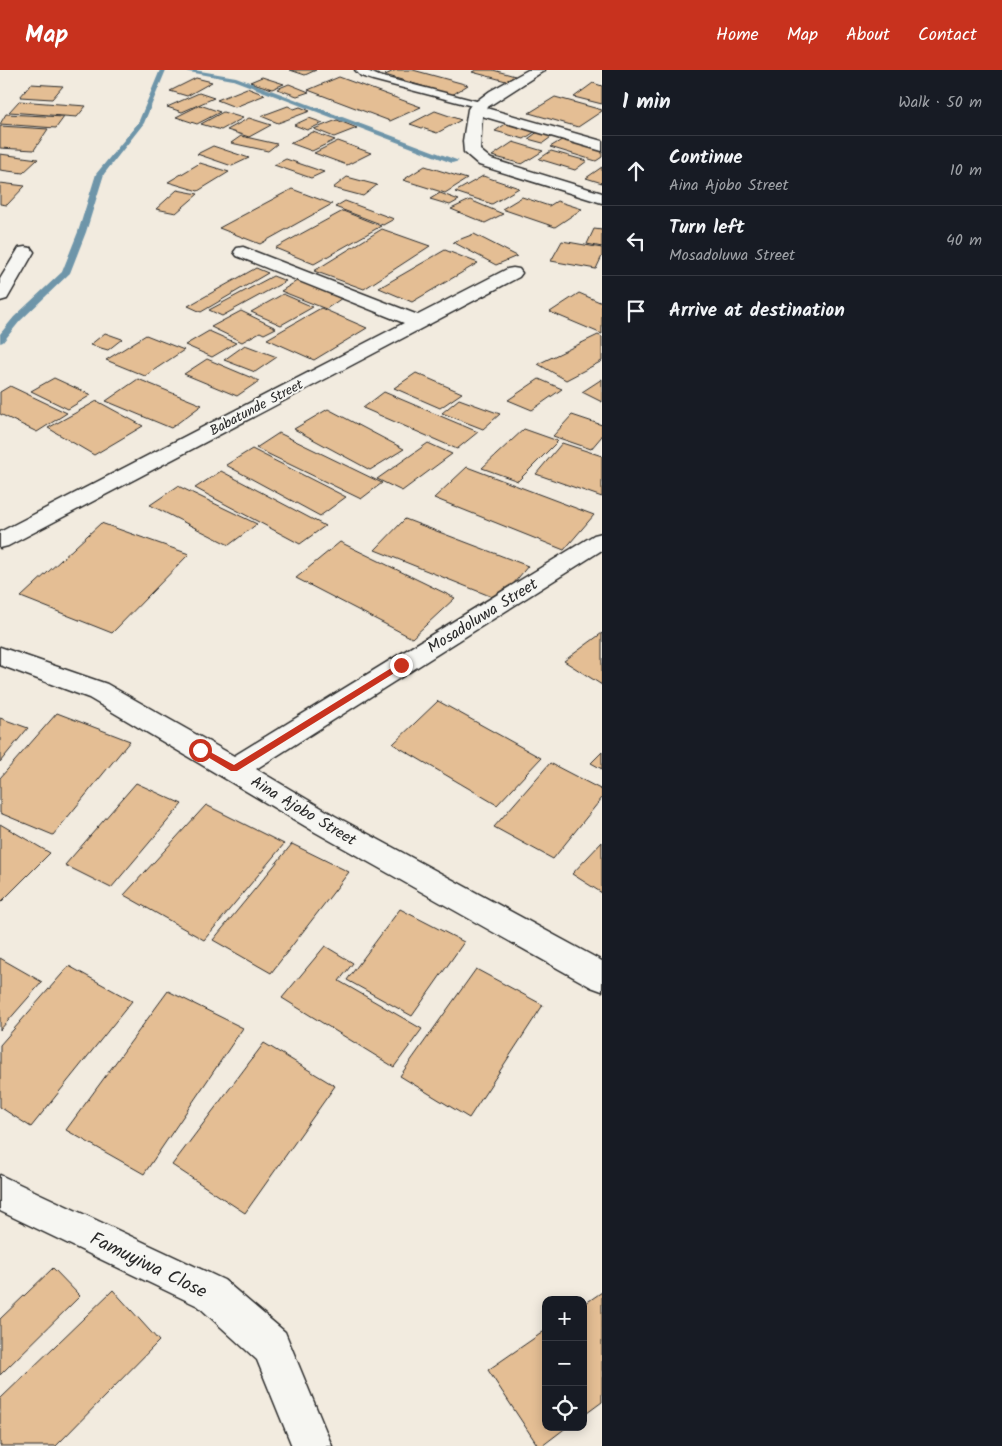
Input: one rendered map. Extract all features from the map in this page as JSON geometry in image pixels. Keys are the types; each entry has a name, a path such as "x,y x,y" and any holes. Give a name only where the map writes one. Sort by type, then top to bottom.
{"street":[{"path":"538,70 477,107 471,141 472,152 485,162 602,198"},
{"path":"477,107 602,146"},
{"path":"0,295 25,252"},
{"path":"243,252 419,322"},
{"name":"Babatunde Street","path":"0,541 513,273"},
{"name":"Mosadoluwa Street","path":"234,769 602,540"},
{"name":"Aina Ajobo Street","path":"0,656 98,691 325,824 602,977"},
{"name":"Famuyiwa Close","path":"0,1192 210,1293 271,1346 312,1446"}],"lane":[{"path":"360,70 370,76 477,107"}],"building":[{"path":"290,70 316,70 305,75"},
{"path":"396,70 413,70 468,85 452,95 385,75"},
{"path":"476,70 493,70 515,76 506,81 472,72"},
{"path":"262,77 284,84 272,89 250,82"},
{"path":"339,77 421,107 390,121 308,90"},
{"path":"196,78 212,82 187,96 170,91"},
{"path":"593,83 602,86 602,104 574,97"},
{"path":"31,84 63,86 52,99 20,97"},
{"path":"289,84 309,92 297,96 277,89"},
{"path":"247,88 265,95 235,107 217,100"},
{"path":"199,93 214,98 182,112 167,107"},
{"path":"555,97 602,111 578,127 529,113"},
{"path":"19,101 86,106 77,117 9,112"},
{"path":"200,105 220,112 197,124 176,117"},
{"path":"288,106 294,109 300,107 310,111 278,123 261,116"},
{"path":"435,111 461,120 437,133 410,124"},
{"path":"223,112 243,118 221,130 201,124"},
{"path":"6,114 64,117 56,128 0,124"},
{"path":"249,118 271,125 249,137 227,130"},
{"path":"309,118 323,123 307,130 294,125"},
{"path":"337,120 357,128 334,137 314,129"},
{"path":"507,123 536,131 524,139 495,131"},
{"path":"0,126 48,129 34,150 0,148"},
{"path":"539,131 554,135 543,143 528,139"},
{"path":"313,132 335,140 312,151 290,143"},
{"path":"241,136 277,144 268,151 231,143"},
{"path":"565,138 602,149 602,157 596,161 550,147"},
{"path":"338,141 371,153 347,165 314,153"},
{"path":"513,142 543,151 522,164 492,156"},
{"path":"213,146 249,158 232,166 197,154"},
{"path":"551,151 587,161 575,170 539,159"},
{"path":"0,154 38,159 23,173 0,170"},
{"path":"286,159 324,172 311,178 274,165"},
{"path":"200,163 229,172 198,191 168,182"},
{"path":"425,166 467,179 445,193 403,180"},
{"path":"602,167 602,183 586,178"},
{"path":"483,176 519,188 492,204 455,192"},
{"path":"347,177 377,185 363,196 333,188"},
{"path":"0,183 25,186 7,205 0,204"},
{"path":"292,189 332,204 260,244 219,228"},
{"path":"177,190 198,194 176,213 156,209"},
{"path":"440,193 459,200 450,205 430,199"},
{"path":"522,197 549,206 557,201 582,209 555,227 502,209"},
{"path":"470,200 503,214 485,223 451,209"},
{"path":"345,201 394,219 383,225 335,207"},
{"path":"343,211 381,226 314,264 275,248"},
{"path":"382,229 430,246 364,289 314,271"},
{"path":"594,229 602,230 602,247 587,244"},
{"path":"474,234 517,256 496,265 453,242"},
{"path":"562,241 602,248 602,256 596,269 551,261"},
{"path":"445,250 478,263 412,302 379,288"},
{"path":"256,268 268,273 201,312 188,306"},
{"path":"273,276 286,281 222,316 209,310"},
{"path":"300,279 345,296 326,309 281,291"},
{"path":"579,293 602,303 602,334 550,312"},
{"path":"283,294 313,307 281,325 251,312"},
{"path":"321,308 367,328 314,360 267,339"},
{"path":"241,311 276,328 264,334 260,332 242,342 211,327"},
{"path":"209,331 236,343 212,357 185,345"},
{"path":"105,333 122,339 108,350 90,345"},
{"path":"146,335 184,350 145,376 106,360"},
{"path":"598,335 602,337 602,361 566,380 538,364"},
{"path":"245,345 277,357 255,372 224,360"},
{"path":"207,359 259,381 237,396 184,374"},
{"path":"416,373 462,393 440,408 394,388"},
{"path":"54,378 91,395 68,409 31,391"},
{"path":"138,379 202,405 171,428 106,401"},
{"path":"539,379 562,389 532,410 508,400"},
{"path":"602,379 602,402 582,392"},
{"path":"10,386 67,413 37,432 0,414 0,392"},
{"path":"384,392 478,432 457,449 363,408"},
{"path":"459,399 500,414 483,429 442,413"},
{"path":"97,401 143,426 94,455 48,428"},
{"path":"328,409 404,449 370,470 294,429"},
{"path":"572,415 602,425 602,436 591,449 553,436"},
{"path":"524,429 558,441 518,481 482,468"},
{"path":"279,433 382,483 361,499 256,448"},
{"path":"428,443 452,454 402,491 377,479"},
{"path":"562,443 602,456 602,497 536,474"},
{"path":"252,449 346,497 320,516 226,465"},
{"path":"467,467 594,515 564,550 434,498"},
{"path":"221,471 325,526 300,544 195,488"},
{"path":"178,486 257,524 229,545 150,505"},
{"path":"405,519 528,566 500,600 375,550"},
{"path":"101,523 189,554 112,633 21,597"},
{"path":"340,542 455,598 412,638 296,578"},
{"path":"602,633 602,685 564,661"},
{"path":"438,701 541,758 497,805 393,744"},
{"path":"57,713 130,741 53,835 0,813 0,778"},
{"path":"0,718 28,728 0,762"},
{"path":"602,752 602,769 591,763"},
{"path":"550,763 602,790 602,798 553,859 494,827"},
{"path":"136,783 182,804 111,888 65,865"},
{"path":"206,805 284,844 204,940 124,895"},
{"path":"0,824 50,853 0,903"},
{"path":"602,842 602,893 572,874"},
{"path":"292,844 349,872 271,973 213,940"},
{"path":"400,909 464,942 412,1016 347,980"},
{"path":"325,946 353,963 339,981 422,1029 394,1067 282,998"},
{"path":"0,958 42,982 0,1030"},
{"path":"69,966 132,1001 31,1127 0,1107 0,1045"},
{"path":"476,969 543,1005 469,1118 400,1076"},
{"path":"168,991 243,1028 144,1174 66,1130"},
{"path":"264,1043 335,1086 245,1213 172,1165"},
{"path":"53,1268 80,1296 0,1375 0,1319"},
{"path":"113,1290 159,1341 56,1446 0,1446 0,1399"},
{"path":"602,1292 602,1402 587,1413 587,1341 587,1302"},
{"path":"542,1333 542,1431 562,1431 542,1446 538,1446 488,1370"}],"waterway":[{"path":"0,340 17,319 66,273 82,232 100,174 141,123 163,70"},
{"path":"181,70 234,78 455,161"}],"route":[{"path":"200,750 234,769 401,665"}]}
